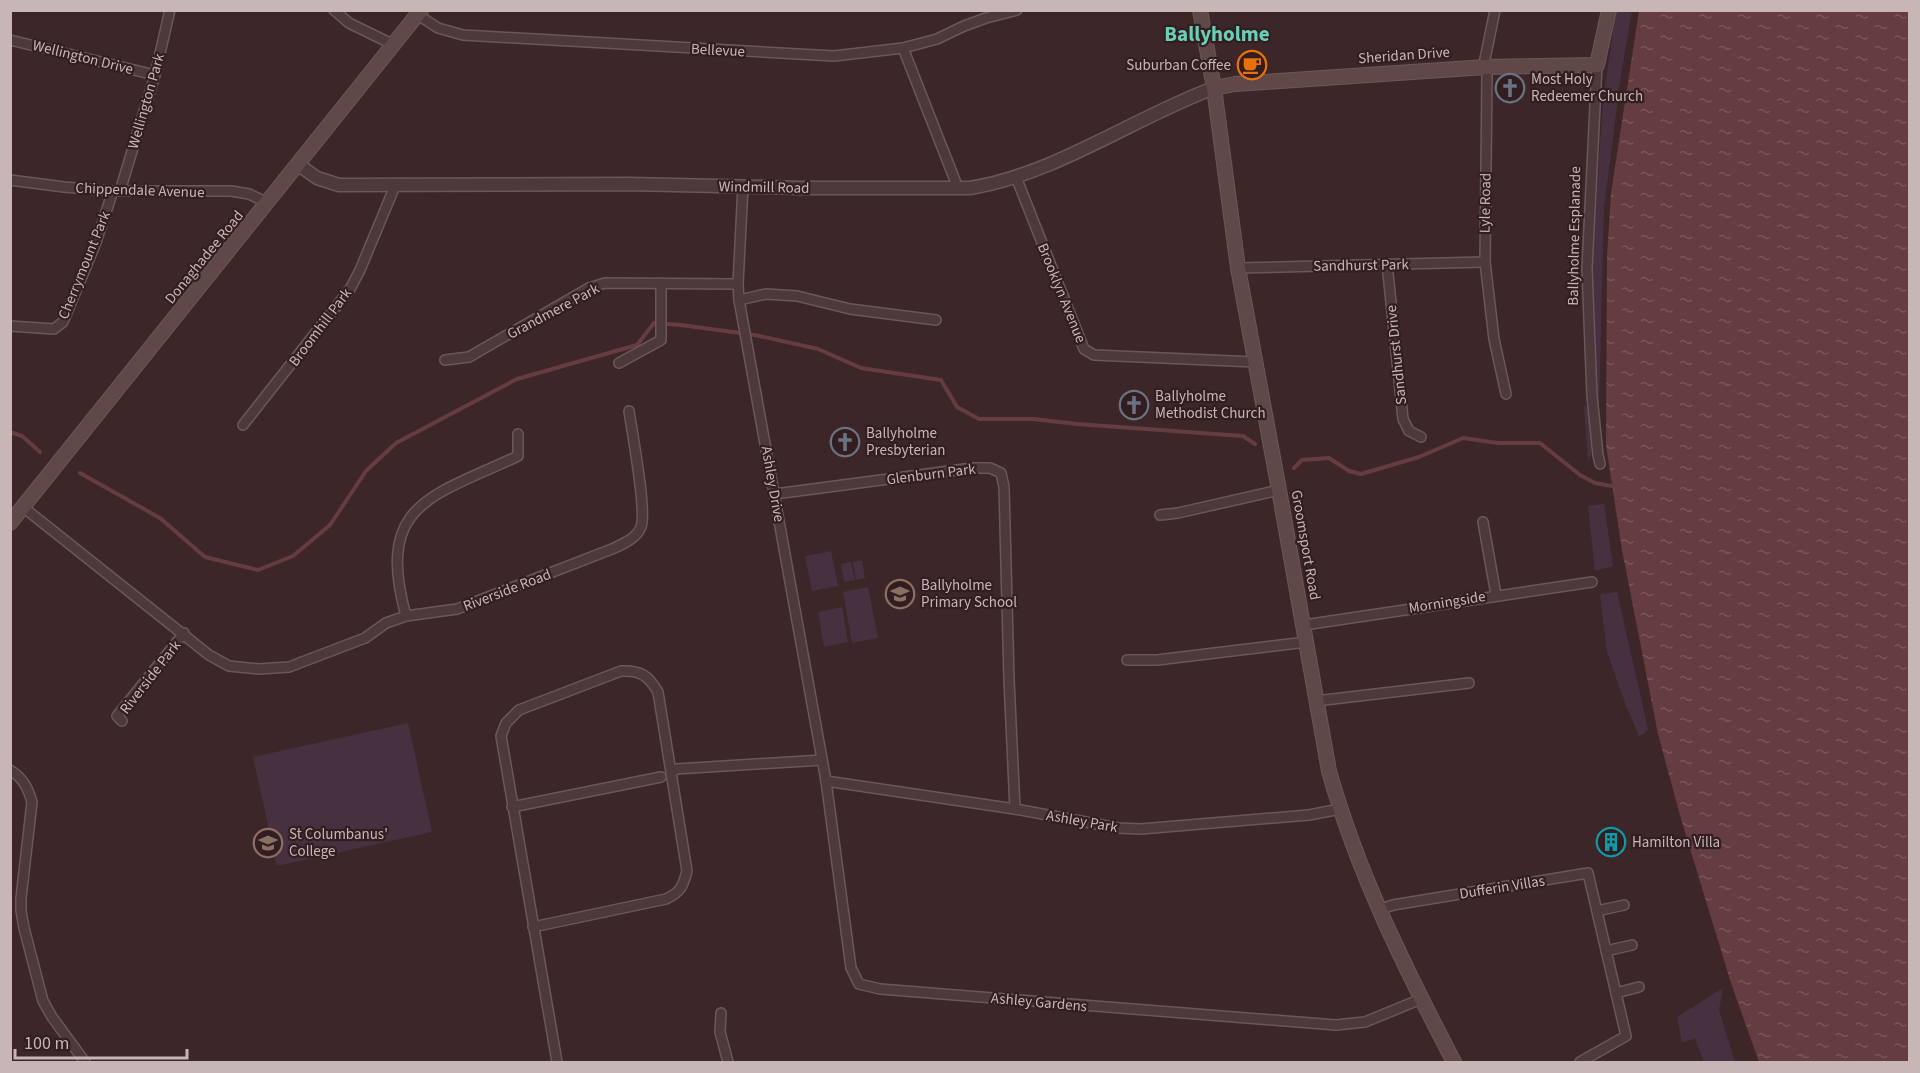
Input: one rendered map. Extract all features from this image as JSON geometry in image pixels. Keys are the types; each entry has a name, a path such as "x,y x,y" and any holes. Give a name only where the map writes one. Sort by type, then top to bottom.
{"main road":[{"name":"Groomsport Road","path":"1200,10 1214,88 1238,268 1280,490 1285,530 1329,771 1340,809 1378,910 1454,1062"},
{"name":"Ballyholme Esplanade","path":"1597,64 1609,10"},
{"name":"Donaghadee Road","path":"10,523 420,13"},
{"name":"Sheridan Drive","path":"1214,88 1254,82 1486,67 1597,64"}],"street":[{"name":"Wellington Park","path":"116,191 154,75 170,10"},
{"path":"334,10 349,23 394,45"},
{"name":"Bellevue","path":"420,13 438,28 463,35 834,56 903,48 937,39 986,14 1017,10"},
{"name":"Lyle Road","path":"1495,10 1485,59 1485,262 1494,339 1506,394"},
{"name":"Wellington Drive","path":"10,40 154,75"},
{"path":"903,48 958,188"},
{"name":"Ballyholme Esplanade","path":"1597,64 1587,269 1592,396 1600,464"},
{"name":"Windmill Road","path":"299,165 317,178 339,185 629,184 803,188 958,188 991,184 1053,163 1123,128 1214,88"},
{"name":"Brooklyn Avenue","path":"1016,177 1084,349 1094,355 1255,362"},
{"name":"Chippendale Avenue","path":"10,180 64,188 116,191 231,191 249,194 268,203"},
{"name":"Broomhill Park","path":"243,425 350,289 395,186"},
{"name":"Ashley Drive","path":"743,186 739,300 826,781"},
{"name":"Cherrymount Park","path":"10,326 54,329 63,322 116,191"},
{"name":"Sandhurst Park","path":"1238,268 1485,262"},
{"name":"Sandhurst Drive","path":"1387,264 1403,419 1409,430 1421,437"},
{"path":"619,363 661,340 661,283"},
{"name":"Grandmere Park","path":"445,360 469,357 589,288 605,284 738,284"},
{"path":"739,300 766,294 797,297 850,309 936,320"},
{"name":"Riverside Road","path":"23,507 209,655 229,666 259,669 289,667 365,638 386,623 406,616 457,609 612,549 635,535 642,525 641,493 629,411"},
{"path":"406,616 398,587 396,560 405,522 415,510 435,495 518,456 518,435"},
{"name":"Glenburn Park","path":"775,494 972,468 990,468 1001,473 1004,487 1008,680 1015,809"},
{"path":"1160,515 1280,490"},
{"path":"1483,522 1496,595"},
{"name":"Morningside","path":"1304,625 1592,582"},
{"name":"Riverside Park","path":"122,721 117,716 184,633"},
{"path":"1127,660 1157,660 1306,642"},
{"path":"533,927 666,899 675,895 683,886 687,871 658,692 650,680 635,670 621,671 519,710 506,723 501,736 501,749 557,1062"},
{"path":"1316,701 1469,683"},
{"path":"672,772 676,769 822,760"},
{"path":"10,770 20,776 28,789 32,802 21,911 32,959 43,1001 85,1062"},
{"path":"512,807 661,777"},
{"name":"Ashley Park","path":"826,781 1015,809 1118,828 1141,829 1309,815 1340,809"},
{"name":"Ashley Gardens","path":"826,781 851,968 859,984 880,989 1336,1025 1365,1022 1421,999"},
{"name":"Dufferin Villas","path":"1378,910 1393,905 1588,873 1626,1036 1580,1062"},
{"path":"1597,911 1623,905"},
{"path":"1606,951 1632,945"},
{"path":"1616,993 1639,987"},
{"path":"721,1013 720,1032 728,1062"}],"shaded area":[{"path":"1616,11 1632,11 1621,75 1604,208 1599,412 1592,263 1603,102"},
{"path":"1584,405 1592,412 1591,454 1588,462"},
{"path":"1604,504 1613,566 1595,571 1588,506"},
{"path":"831,551 838,586 812,591 805,556"},
{"path":"862,560 865,578 856,580 853,562"},
{"path":"851,562 855,580 844,582 841,564"},
{"path":"868,587 878,638 852,643 843,592"},
{"path":"1617,592 1648,729 1639,736 1607,652 1600,594"},
{"path":"842,607 848,642 824,647 818,612"},
{"path":"408,723 432,832 277,866 253,757"},
{"path":"1723,988 1719,1010 1735,1062 1704,1062 1695,1038 1682,1043 1677,1017"}],"water":[{"path":"1639,11 1909,11 1909,1062 1759,1062 1731,983 1681,819 1658,734 1622,550 1606,445 1607,257 1611,193"}],"waterway":[{"path":"80,473 160,518 205,557 258,570 293,556 330,525 366,471 396,443 517,379 637,345 654,323 755,335 818,349 861,368 941,380 957,407 979,419 1033,419 1243,436 1255,444"},
{"path":"10,432 22,436 40,452"},
{"path":"1294,468 1302,460 1329,458 1349,471 1361,474 1419,457 1463,438 1498,443 1540,443 1580,475 1595,483 1612,486"}],"place":[{"name":"Suburban Coffee","path":"1252,65"},
{"name":"Most Holy Redeemer Church","path":"1510,88"},
{"name":"Ballyholme Methodist Church","path":"1134,405"},
{"name":"Ballyholme Presbyterian","path":"845,442"},
{"name":"Ballyholme Primary School","path":"900,594"},
{"name":"Hamilton Villa","path":"1611,842"},
{"name":"St Columbanus' College","path":"268,843"}],"district":[{"name":"Ballyholme","path":"1217,34"}]}
